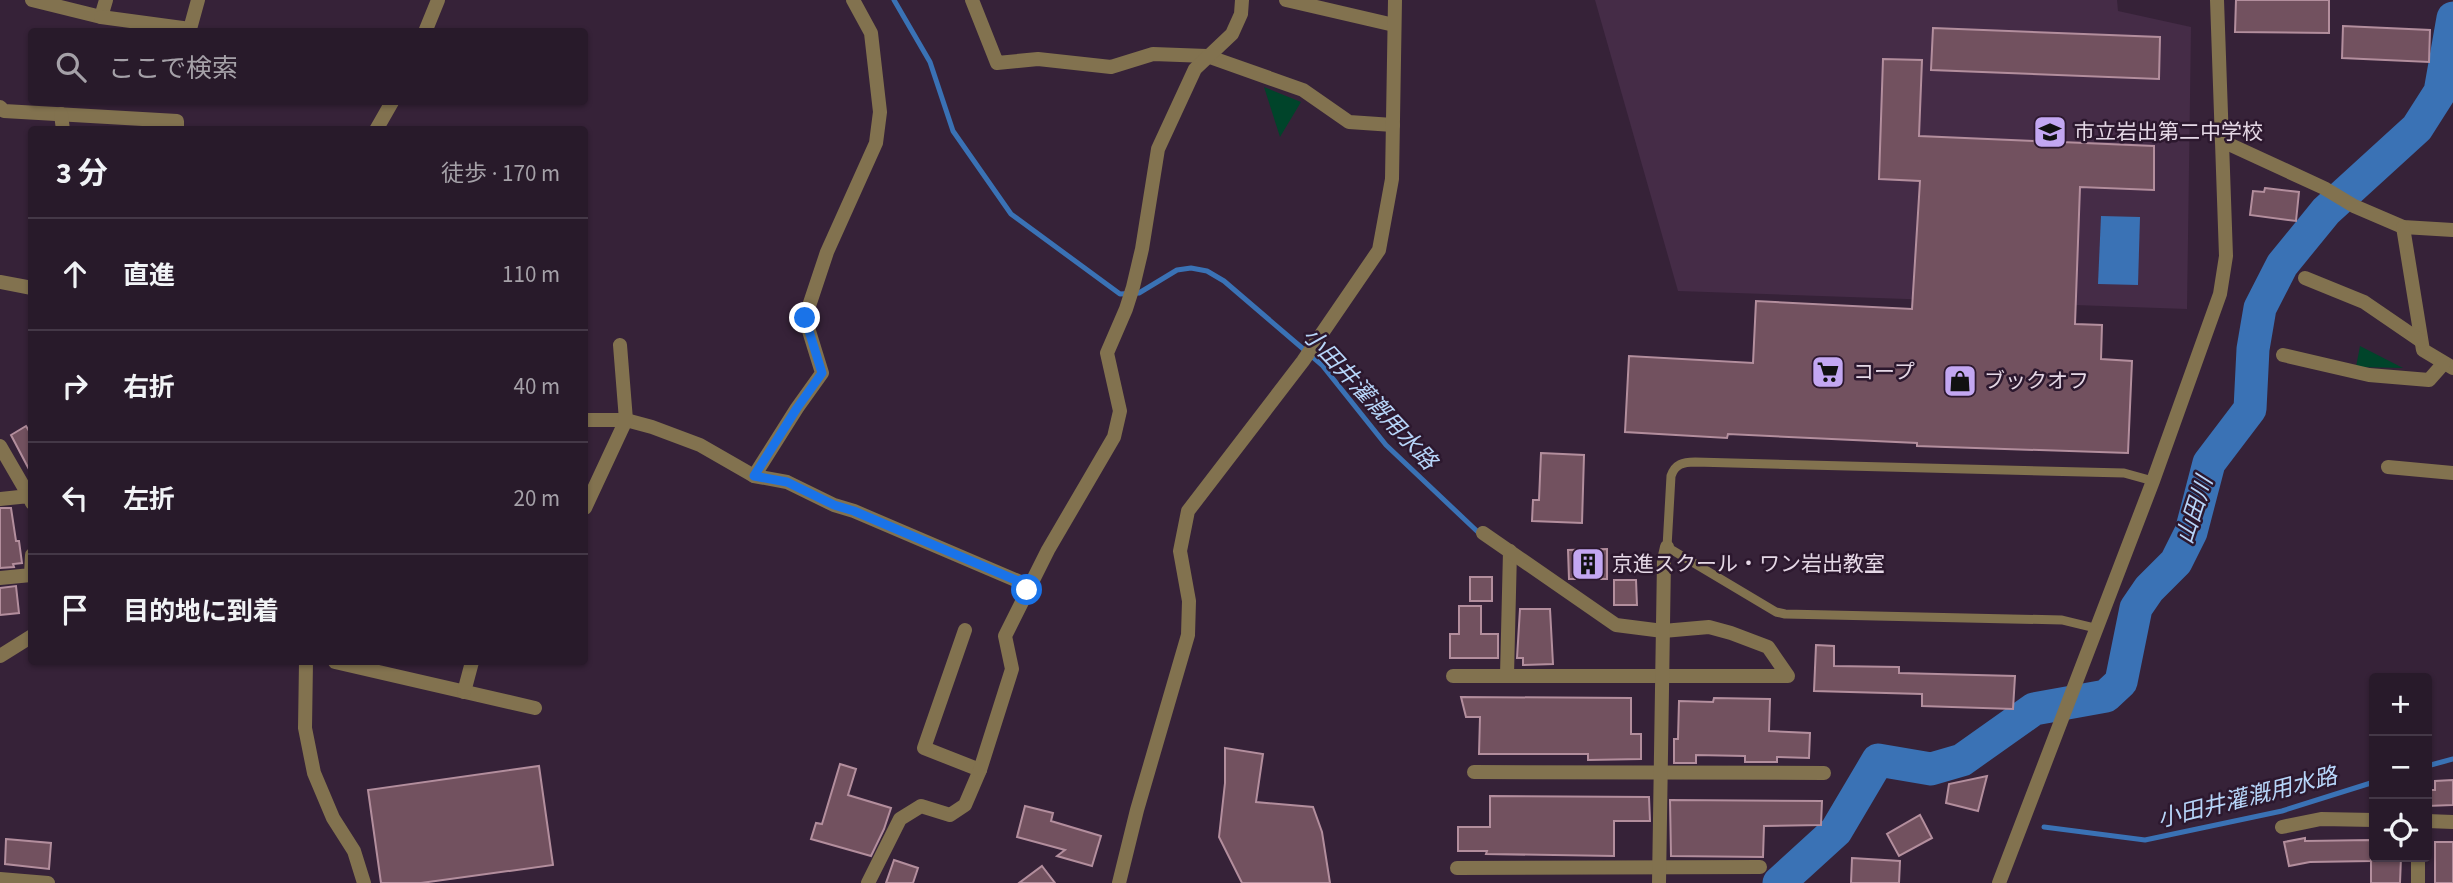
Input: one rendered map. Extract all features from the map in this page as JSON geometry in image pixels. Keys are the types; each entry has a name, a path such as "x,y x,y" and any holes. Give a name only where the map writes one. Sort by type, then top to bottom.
{"street":[{"path":"32,0 102,18 182,28"},
{"path":"102,18 106,0"},
{"path":"190,28 198,0"},
{"path":"427,28 438,0"},
{"path":"754,476 822,373 805,318 827,252 876,143 880,112 871,33 853,0"},
{"path":"972,0 997,63 1038,59 1111,67 1153,54 1207,56 1303,90 1349,122 1393,125"},
{"path":"868,883 900,819 920,806 950,815 965,804 980,770 1012,669 1004,636 1048,550 1114,437 1119,411 1107,354 1133,287 1158,149 1195,69 1232,34 1241,14 1242,0"},
{"path":"1286,0 1394,25"},
{"path":"1119,883 1137,810 1188,635 1189,601 1180,551 1188,511 1303,360 1379,250 1392,179 1395,0"},
{"path":"1999,883 2153,481 2220,294 2226,256 2217,0"},
{"path":"378,126 389,105"},
{"path":"0,107 4,111 177,121 177,126"},
{"path":"61,114 62,126"},
{"path":"2222,141 2403,227 2453,230"},
{"path":"2283,355 2369,375 2429,380 2449,366 2423,350 2403,227"},
{"path":"2305,278 2364,302 2421,341"},
{"path":"0,282 28,287"},
{"path":"588,502 626,420 620,345"},
{"path":"588,420 626,420 700,445 754,476 787,482 834,505 1018,581 1027,590"},
{"path":"0,446 28,496"},
{"path":"2388,467 2453,473"},
{"path":"0,499 28,500"},
{"path":"1453,676 1788,676 1768,646 1731,633 1709,627 1663,631 1616,625 1483,533"},
{"path":"1659,883 1664,559 1667,547"},
{"path":"1507,676 1510,551"},
{"path":"0,578 28,577"},
{"path":"965,630 925,748 980,770"},
{"path":"0,656 28,638"},
{"path":"306,665 305,728 314,773 333,818 354,850 364,883"},
{"path":"464,692 471,665"},
{"path":"372,666 534,708"},
{"path":"1474,772 1824,773"},
{"path":"2282,827 2321,819 2369,820"},
{"path":"2432,821 2453,821"},
{"path":"2418,862 2418,883"},
{"path":"1457,868 1760,867"},
{"path":"0,879 48,883"}],"lane":[{"path":"2095,628 2062,620 1776,612 1667,547 1671,475 1675,468 1688,462 2124,473 2153,481"}],"shaded area":[{"path":"1595,0 2117,0 2118,11 2191,27 2187,309 1678,291"}],"green space":[{"path":"1264,87 1301,102 1280,137"},
{"path":"2360,346 2403,368 2356,367"}],"water":[{"path":"2101,216 2140,217 2138,285 2098,284"}],"building":[{"path":"2236,0 2329,0 2329,33 2235,32"},
{"path":"2343,26 2430,30 2429,62 2342,58"},
{"path":"1933,28 2160,37 2159,79 1931,70"},
{"path":"1883,59 1922,60 1919,136 2154,146 2154,190 2080,187 2075,324 2102,325 2101,359 2132,361 2128,453 1917,446 1917,443 1728,434 1727,438 1625,432 1629,356 1753,363 1756,301 1912,309 1920,181 1879,179"},
{"path":"2265,188 2299,192 2296,221 2250,215 2253,191 2264,192"},
{"path":"26,426 28,429 28,467 11,435"},
{"path":"1541,453 1584,455 1582,523 1532,521 1533,500 1539,500"},
{"path":"0,508 11,508 16,541 19,541 22,563 13,564 14,567 0,568"},
{"name":"京進スクール・ワン岩出教室","path":"1607,549 1607,579 1569,579 1568,550"},
{"path":"1470,577 1492,577 1492,601 1470,601"},
{"path":"1614,580 1636,580 1637,605 1614,605"},
{"path":"16,586 19,613 0,615 0,588"},
{"path":"1459,606 1481,606 1481,634 1498,634 1498,658 1450,658 1450,634 1459,634"},
{"path":"1520,609 1550,609 1553,664 1523,665 1523,658 1517,658"},
{"path":"1816,645 1834,646 1834,666 1899,667 1899,673 2015,676 2013,709 1922,706 1922,694 1814,691"},
{"path":"1461,697 1631,698 1631,734 1641,734 1641,759 1588,760 1588,754 1479,754 1480,717 1466,717"},
{"path":"1714,698 1770,699 1769,731 1810,733 1809,758 1777,757 1777,762 1745,762 1745,756 1696,755 1696,763 1674,763 1679,701 1713,702"},
{"path":"1225,748 1263,754 1256,802 1313,807 1322,832 1330,883 1242,883 1219,837 1225,783"},
{"path":"840,764 856,769 848,795 891,808 871,856 811,839 816,823 822,824"},
{"path":"539,766 553,865 421,883 381,883 368,790"},
{"path":"1987,776 1978,811 1946,803 1949,784"},
{"path":"2453,780 2453,805 2432,806 2435,781"},
{"path":"1490,796 1649,797 1650,821 1614,821 1614,856 1486,854 1487,851 1458,851 1458,827 1490,827"},
{"path":"1670,800 1822,801 1821,825 1764,826 1763,857 1671,856"},
{"path":"1025,806 1053,813 1051,821 1101,836 1092,866 1057,856 1065,850 1017,837"},
{"path":"1920,815 1932,838 1899,856 1887,834"},
{"path":"2305,838 2305,841 2369,840 2369,861 2310,862 2289,866 2284,842"},
{"path":"6,839 51,843 49,869 5,864"},
{"path":"2435,842 2453,842 2453,883 2435,883"},
{"path":"1852,858 1900,861 1899,883 1851,883"},
{"path":"894,860 918,868 913,883 886,883"},
{"path":"2371,862 2401,862 2400,883 2371,883"},
{"path":"1042,866 1055,883 1019,883"}],"waterway":[{"name":"小田井灌漑用水路","path":"894,0 930,62 953,131 1011,214 1120,294 1139,293 1177,270 1191,268 1207,271 1224,281 1322,365 1386,445 1480,534"},
{"name":"山田川","path":"1779,883 1836,831 1878,760 1931,769 1962,760 2034,709 2106,696 2121,682 2136,608 2149,589 2176,562 2191,532 2209,463 2250,409 2253,349 2260,308 2282,265 2326,211 2417,128 2440,92 2453,18"},
{"name":"小田井灌漑用水路","path":"2432,765 2453,759"},
{"name":"小田井灌漑用水路","path":"2044,827 2145,840 2282,811 2369,784"}],"place":[{"name":"市立岩出第二中学校","path":"2050,132"},
{"name":"コープ","path":"1828,372"},
{"name":"ブックオフ","path":"1960,381"},
{"name":"京進スクール・ワン岩出教室","path":"1588,564"}],"route":[{"path":"805,318 822,373 754,476 787,482 834,505 1018,581 1027,590"}]}
